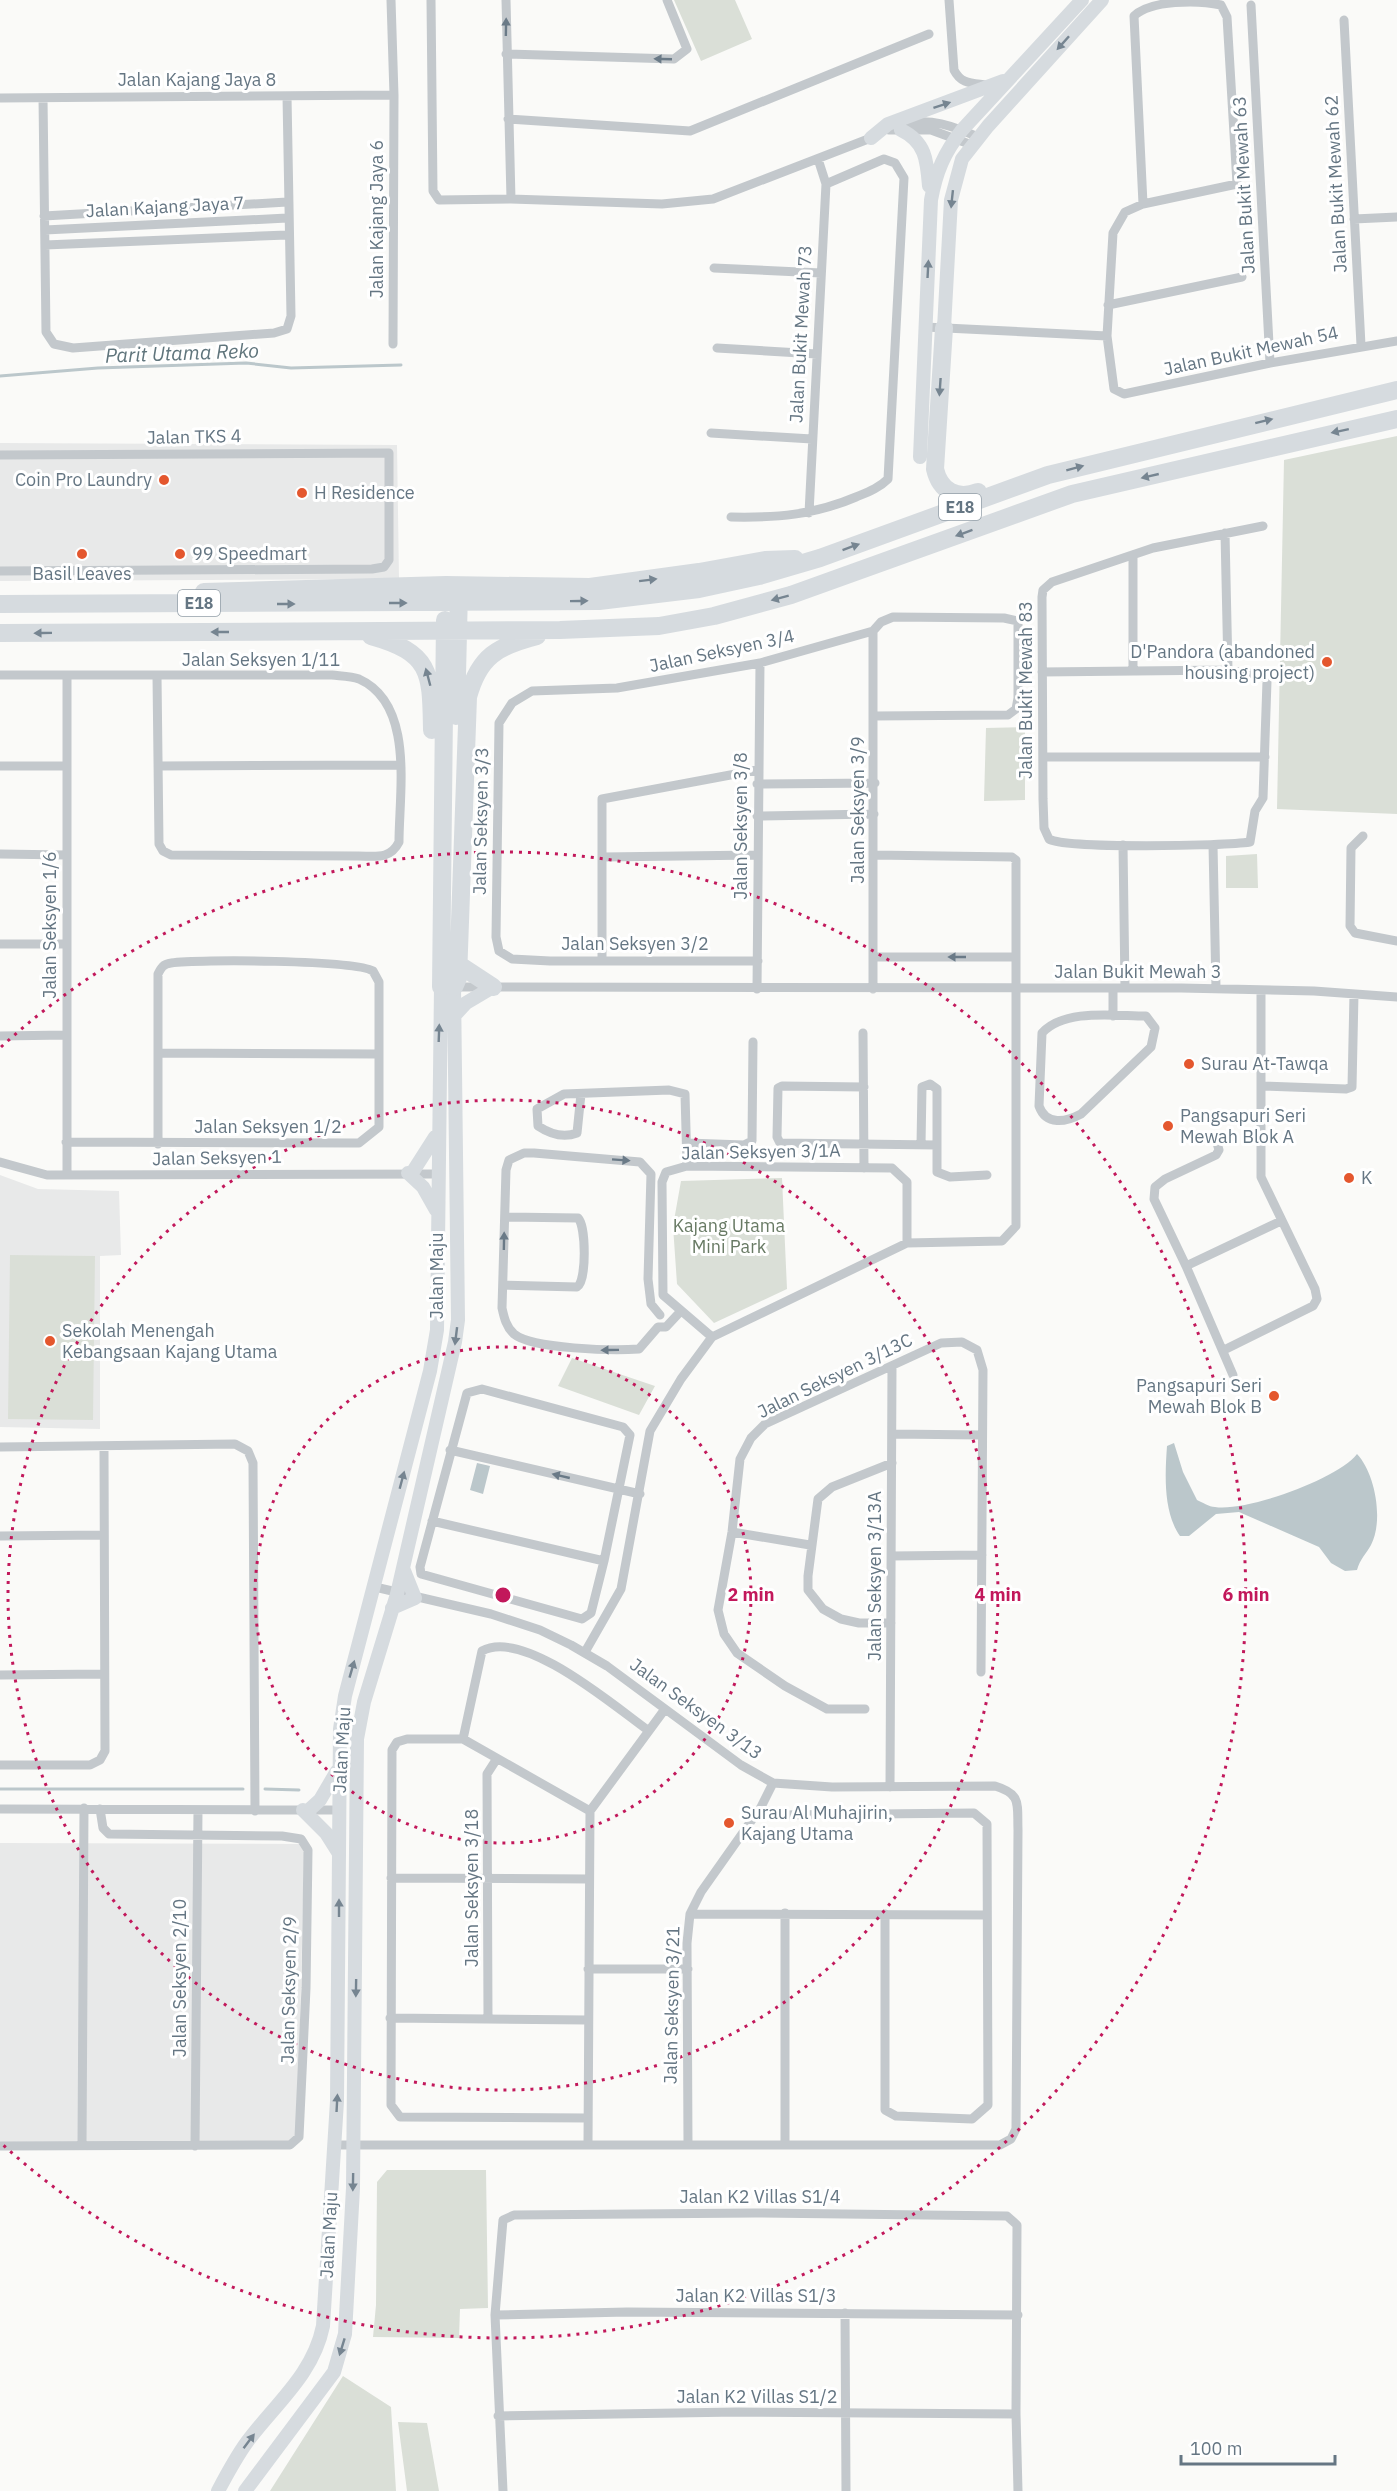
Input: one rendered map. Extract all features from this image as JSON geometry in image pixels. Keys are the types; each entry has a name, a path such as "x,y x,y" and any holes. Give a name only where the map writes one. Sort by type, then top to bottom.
{"highway":[{"path":"944,328 935,468 940,482 952,494 960,496 1017,479 1048,475"},
{"name":"E18","path":"0,604 599,601 699,589 759,576 820,558 1048,475 1397,390"},
{"name":"E18","path":"0,633 560,630 659,626 714,616 791,595 1072,494 1397,419"},
{"path":"60,603 82,594 453,585 590,587 765,560 820,558"},
{"path":"447,987 451,976 453,585"},
{"path":"441,945 453,585"},
{"path":"447,987 458,978 468,697 473,678 480,666 503,646 560,630"},
{"path":"341,632 373,637 396,645 414,653 426,669 431,692 432,871 447,987"},
{"path":"458,964 493,987"}],"street":[{"name":"Jalan Kajang Jaya 6","path":"391,0 394,95 393,344"},
{"path":"431,0 435,196 439,201 511,199 684,203 713,199 895,130 924,129 959,134 975,141"},
{"path":"506,0 511,199"},
{"path":"506,54 674,59 687,49 667,0"},
{"path":"949,0 954,70 959,79 995,86"},
{"path":"931,201 940,162 959,134 1082,0"},
{"path":"944,328 954,183 962,159 975,141 1102,0"},
{"path":"925,327 1107,336 1113,233 1125,212 1143,204 1237,184 1227,17 1221,5 1179,0 1153,1 1141,6 1134,16 1143,204"},
{"name":"Jalan Bukit Mewah 63","path":"1251,5 1270,363"},
{"name":"Jalan Bukit Mewah 62","path":"1344,20 1361,345"},
{"path":"508,119 690,131 929,34"},
{"path":"871,138 888,124 995,86 1012,76"},
{"name":"Jalan Kajang Jaya 8","path":"0,98 394,95"},
{"path":"43,98 46,332 54,344 73,348 274,333 287,329 291,316 287,235 287,96"},
{"path":"895,130 916,139 926,154 931,201 920,457"},
{"name":"Jalan Bukit Mewah 73","path":"809,513 826,184 818,159"},
{"path":"731,517 771,518 809,513 839,504 880,486 888,479 904,178 895,163 884,159 826,184"},
{"path":"44,216 287,202"},
{"path":"1354,219 1397,217"},
{"name":"Jalan Kajang Jaya 7","path":"45,230 287,218"},
{"path":"45,245 287,235"},
{"path":"714,268 821,273"},
{"path":"1108,305 1242,277"},
{"name":"Jalan Bukit Mewah 54","path":"1107,336 1114,388 1124,394 1361,345 1397,341"},
{"path":"717,348 817,354"},
{"path":"711,433 812,439"},
{"name":"Jalan TKS 4","path":"0,455 388,453 389,560 384,567 338,569 0,571"},
{"name":"Jalan Bukit Mewah 83","path":"1123,845 1064,843 1049,839 1044,828 1042,597 1045,586 1153,548 1263,526"},
{"path":"1226,533 1228,670"},
{"path":"1133,555 1133,671"},
{"name":"Jalan Seksyen 3/4","path":"532,691 617,688 760,663 873,631 875,626 893,617 1004,618 1018,621 1016,709 1008,716 874,716"},
{"name":"Jalan Seksyen 3/9","path":"873,631 875,783 873,990"},
{"name":"Jalan Seksyen 3/8","path":"758,989 757,784 760,663"},
{"path":"1042,672 1228,670 1257,672 1267,681 1263,798 1255,811 1250,843 1123,845 1125,988"},
{"name":"Jalan Seksyen 1/11","path":"0,675 332,675 358,678 376,690 392,710 399,729 399,842 394,851 387,856 171,855 163,851 159,844 158,766"},
{"name":"Jalan Seksyen 1/6","path":"67,676 67,1175"},
{"path":"158,676 158,766 399,765"},
{"name":"Jalan Seksyen 3/3","path":"512,959 499,951 496,937 499,723 512,703 532,691"},
{"path":"1042,757 1265,757"},
{"path":"0,766 67,766"},
{"path":"602,960 602,799 758,770"},
{"path":"757,784 875,783"},
{"path":"757,816 874,814"},
{"path":"1363,836 1351,848 1350,926 1355,933 1397,940"},
{"path":"1214,844 1216,988"},
{"path":"0,854 66,855"},
{"path":"603,857 758,855"},
{"path":"585,1652 621,1589 650,1431 681,1379 712,1337 907,1243 1002,1241 1016,1226 1016,860 1012,857 874,855"},
{"path":"0,944 66,944"},
{"path":"873,957 1016,957"},
{"name":"Jalan Seksyen 3/2","path":"512,959 758,961"},
{"name":"Jalan Seksyen 1/2","path":"66,1142 359,1143 379,1127 379,982 373,971 346,964 169,963 162,967 158,974 158,1053"},
{"name":"Jalan Bukit Mewah 3","path":"447,987 873,990 1216,988 1397,997"},
{"name":"Jalan Maju","path":"245,2491 334,2372 344,2340 350,2289 357,1739 362,1711 397,1593 455,1342 457,1211 454,1016 447,987"},
{"name":"Jalan Maju","path":"218,2491 247,2442 299,2382 319,2345 325,2307 337,2101 340,1729 345,1696 430,1371 437,1330 437,1133 447,987"},
{"path":"454,1016 466,1003 493,987"},
{"path":"1113,988 1113,1016"},
{"path":"1224,1350 1313,1306 1317,1299 1261,1177 1261,990"},
{"path":"1262,1086 1346,1089 1352,1087 1354,994"},
{"path":"1113,1016 1146,1016 1155,1028 1151,1047 1081,1114 1062,1121 1042,1114 1039,1106 1042,1033 1049,1025 1067,1018 1113,1016"},
{"path":"863,1033 864,1168"},
{"path":"0,1036 66,1035"},
{"path":"687,1143 744,1145 752,1141 753,1042"},
{"path":"158,1144 158,1053 379,1054"},
{"path":"921,1145 922,1087 930,1084 937,1089 937,1172 950,1177 987,1175"},
{"path":"864,1087 782,1086 778,1088 777,1137 780,1143 787,1145 937,1145"},
{"path":"581,1094 577,1133 569,1136 548,1132 538,1126 537,1109 564,1094 678,1091 685,1094 687,1166"},
{"path":"437,1133 427,1155 410,1173 423,1187 437,1212"},
{"path":"1215,1136 1219,1150 1216,1155 1165,1179 1155,1187 1154,1199 1224,1350 1233,1375"},
{"path":"456,1148 437,1174 448,1188 457,1211"},
{"path":"660,1315 651,1304 648,1280 651,1174 640,1161 534,1154 517,1155 509,1161 506,1170 502,1308 506,1323 513,1333 524,1340 595,1350 639,1349 658,1327 657,1318 660,1315 672,1303"},
{"name":"Jalan Seksyen 1","path":"0,1162 33,1173 67,1175 437,1174"},
{"name":"Jalan Seksyen 3/1A","path":"712,1337 680,1312 663,1295 662,1182 666,1172 687,1166 892,1168 907,1182 907,1243"},
{"path":"503,1285 578,1287 583,1280 583,1227 578,1218 505,1217"},
{"path":"1186,1266 1281,1221"},
{"path":"658,1327 666,1327 680,1312"},
{"name":"Jalan Seksyen 3/13C","path":"865,1709 828,1709 785,1686 737,1653 724,1634 718,1610 732,1532 740,1459 751,1438 765,1424 941,1343 962,1342 977,1350 983,1371 981,1672"},
{"name":"Jalan Seksyen 3/13A","path":"890,1786 892,1366"},
{"path":"482,1389 623,1427 630,1435 618,1489 591,1613 582,1619 421,1574 420,1567 467,1393 482,1389"},
{"path":"892,1434 982,1435"},
{"path":"0,1447 104,1448 235,1444 248,1451 253,1462 255,1810"},
{"path":"0,1765 90,1765 100,1760 105,1751 104,1448"},
{"path":"450,1450 640,1494"},
{"path":"891,1623 859,1623 841,1619 823,1609 808,1590 810,1545 818,1499 832,1486 892,1463"},
{"path":"432,1521 604,1561"},
{"path":"732,1532 810,1545"},
{"path":"0,1536 103,1535"},
{"path":"891,1556 982,1555"},
{"path":"392,1608 415,1598 403,1568"},
{"name":"Jalan Seksyen 3/13","path":"375,1587 491,1614 540,1630 585,1652 741,1765 773,1783 832,1787 995,1786 1010,1791 1016,1798 1018,1830 1016,2129 1011,2139 1000,2145 785,2145"},
{"path":"463,1739 482,1651 491,1646 505,1646 528,1651 575,1678 648,1731"},
{"path":"0,1675 103,1674"},
{"path":"588,2145 590,1811 665,1709"},
{"path":"587,2118 400,2117 391,2105 392,1750 397,1742 407,1739 463,1739 496,1760 590,1811"},
{"name":"Jalan Seksyen 3/18","path":"488,2019 487,1774 496,1760"},
{"path":"306,1810 320,1800 339,1767"},
{"path":"339,1810 357,1771"},
{"name":"Jalan Seksyen 3/21","path":"688,2145 690,1914 701,1892 761,1807 773,1783"},
{"path":"761,1807 776,1815 974,1813 987,1824 988,2105 972,2120 896,2116 885,2110 885,1914"},
{"path":"82,2145 84,1808"},
{"path":"0,1809 339,1810"},
{"path":"100,1809 103,1828 109,1834 197,1835"},
{"name":"Jalan Seksyen 2/10","path":"195,2146 198,1810"},
{"path":"306,1810 326,1833 338,1852"},
{"path":"339,1810 352,1830 357,1845"},
{"name":"Jalan Seksyen 2/9","path":"195,2146 290,2145 299,2137 306,1988 308,1850 301,1839 282,1836 197,1835"},
{"path":"391,1878 589,1879"},
{"path":"334,2145 785,2145 785,1913"},
{"path":"690,1914 986,1915"},
{"path":"588,1969 688,1969"},
{"path":"390,2019 587,2020"},
{"path":"0,2146 195,2146"},
{"name":"Jalan K2 Villas S1/4","path":"495,2315 500,2234 503,2220 514,2216 755,2213 1007,2216 1017,2225 1019,2239 1018,2315"},
{"path":"845,2313 848,2413 846,2491"},
{"name":"Jalan K2 Villas S1/3","path":"495,2315 845,2313 1018,2315"},
{"path":"495,2315 502,2491"},
{"path":"1018,2315 1016,2414 1018,2491"},
{"name":"Jalan K2 Villas S1/2","path":"498,2416 1016,2414"}],"shaded area":[{"path":"0,443 397,445 399,579 0,581"},
{"name":"Sekolah Menengah Kebangsaan Kajang Utama","path":"0,1175 38,1189 119,1191 121,1255 100,1256 100,1429 0,1427"},
{"path":"1174,1443 1183,1472 1197,1500 1215,1507 1248,1504 1290,1492 1331,1474 1347,1464 1357,1454 1369,1473 1373,1485 1377,1523 1371,1545 1357,1570 1345,1571 1331,1563 1319,1547 1239,1512 1216,1514 1189,1536 1180,1536 1174,1526 1166,1492 1167,1446"},
{"path":"477,1463 490,1466 483,1494 470,1490"},
{"path":"0,1843 299,1844 304,1852 296,2135 289,2141 0,2144"}],"green space":[{"path":"674,0 735,0 752,39 701,61"},
{"path":"1397,436 1397,814 1277,809 1284,460"},
{"path":"1025,727 1025,800 984,801 986,728"},
{"path":"1257,854 1258,888 1226,888 1226,856"},
{"name":"Kajang Utama Mini Park","path":"782,1178 787,1289 714,1323 677,1284 673,1226 681,1181"},
{"path":"10,1255 95,1256 93,1420 8,1419"},
{"path":"572,1358 655,1386 639,1415 558,1386"},
{"path":"387,2170 486,2170 488,2308 460,2309 459,2338 373,2337 376,2305 377,2182"},
{"path":"343,2376 391,2407 396,2491 270,2491"},
{"path":"398,2422 427,2423 439,2491 407,2491"}],"waterway":[{"name":"Parit Utama Reko","path":"0,376 98,368 246,363 291,368 401,365"},
{"path":"0,1789 243,1789"},
{"path":"265,1789 299,1790"}],"place":[{"name":"Coin Pro Laundry","path":"164,480"},
{"name":"H Residence","path":"302,493"},
{"name":"Basil Leaves","path":"82,554"},
{"name":"99 Speedmart","path":"180,554"},
{"name":"D'Pandora (abandoned housing project)","path":"1327,662"},
{"name":"Surau At-Tawqa","path":"1189,1064"},
{"name":"Pangsapuri Seri Mewah Blok A","path":"1168,1126"},
{"name":"K","path":"1349,1178"},
{"name":"Sekolah Menengah Kebangsaan Kajang Utama","path":"50,1341"},
{"name":"Pangsapuri Seri Mewah Blok B","path":"1274,1396"},
{"name":"Surau Al Muhajirin, Kajang Utama","path":"729,1823"}]}
